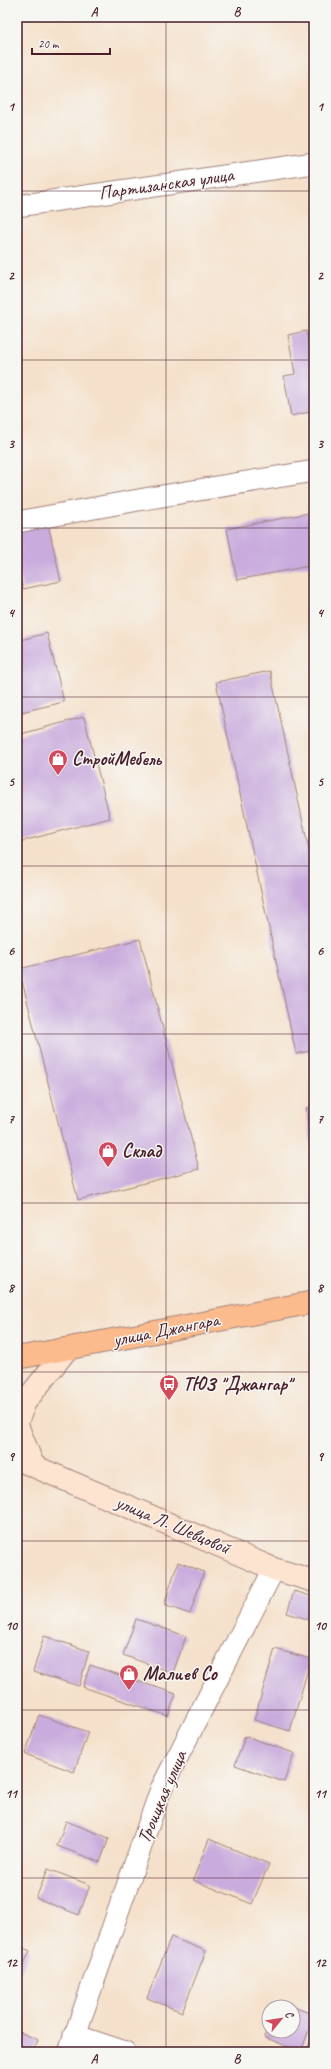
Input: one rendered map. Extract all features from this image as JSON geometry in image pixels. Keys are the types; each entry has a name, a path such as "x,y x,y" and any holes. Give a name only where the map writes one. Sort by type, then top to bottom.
{"main road":[{"name":"улица Джангара","path":"17,1358 314,1302"}],"street":[{"name":"Партизанская улица","path":"17,206 314,163"},
{"path":"17,522 314,471"},
{"path":"25,1462 17,1424 25,1402 67,1349"},
{"name":"улица Л. Шевцовой","path":"25,1462 274,1569 314,1580"},
{"name":"Троицкая улица","path":"125,2052 72,2043 161,1789 274,1569"}],"building":[{"path":"306,331 314,372 314,411 291,416 284,376 295,374 288,335"},
{"path":"314,512 314,565 237,580 227,529"},
{"path":"48,524 61,581 23,589 17,565 17,531"},
{"path":"47,633 64,702 17,713 17,641"},
{"path":"270,671 314,873 314,1050 296,1054 216,682"},
{"name":"СтройМебель","path":"84,717 110,818 19,842 17,834 17,735"},
{"path":"140,939 199,1169 78,1200 19,969"},
{"path":"314,1107 314,1154 313,1154 306,1108"},
{"path":"178,1562 204,1572 190,1614 164,1605"},
{"path":"294,1591 314,1597 314,1621 287,1613"},
{"path":"136,1619 186,1636 173,1673 123,1655"},
{"path":"44,1636 89,1651 79,1686 33,1672"},
{"path":"275,1649 311,1659 290,1731 254,1720"},
{"name":"Малиев Со","path":"90,1665 176,1694 168,1716 83,1687"},
{"path":"39,1715 88,1732 74,1772 25,1754"},
{"path":"245,1736 294,1753 284,1782 235,1765"},
{"path":"66,1821 109,1838 100,1862 57,1846"},
{"path":"209,1839 269,1864 252,1904 193,1880"},
{"path":"48,1869 90,1885 79,1915 36,1898"},
{"path":"171,1937 206,1951 182,2012 147,1998"},
{"path":"17,1945 30,1951 17,1979"},
{"path":"301,2010 314,2015 301,2052 269,2039 301,2039"},
{"path":"17,2031 38,2040 33,2052 17,2052"},
{"path":"314,2032 314,2052 306,2052"}],"place":[{"name":"СтройМебель","path":"58,776"},
{"name":"Склад","path":"108,1168"},
{"name":"ТЮЗ \"Джангар\"","path":"169,1401"},
{"name":"Малиев Со","path":"129,1691"}]}
